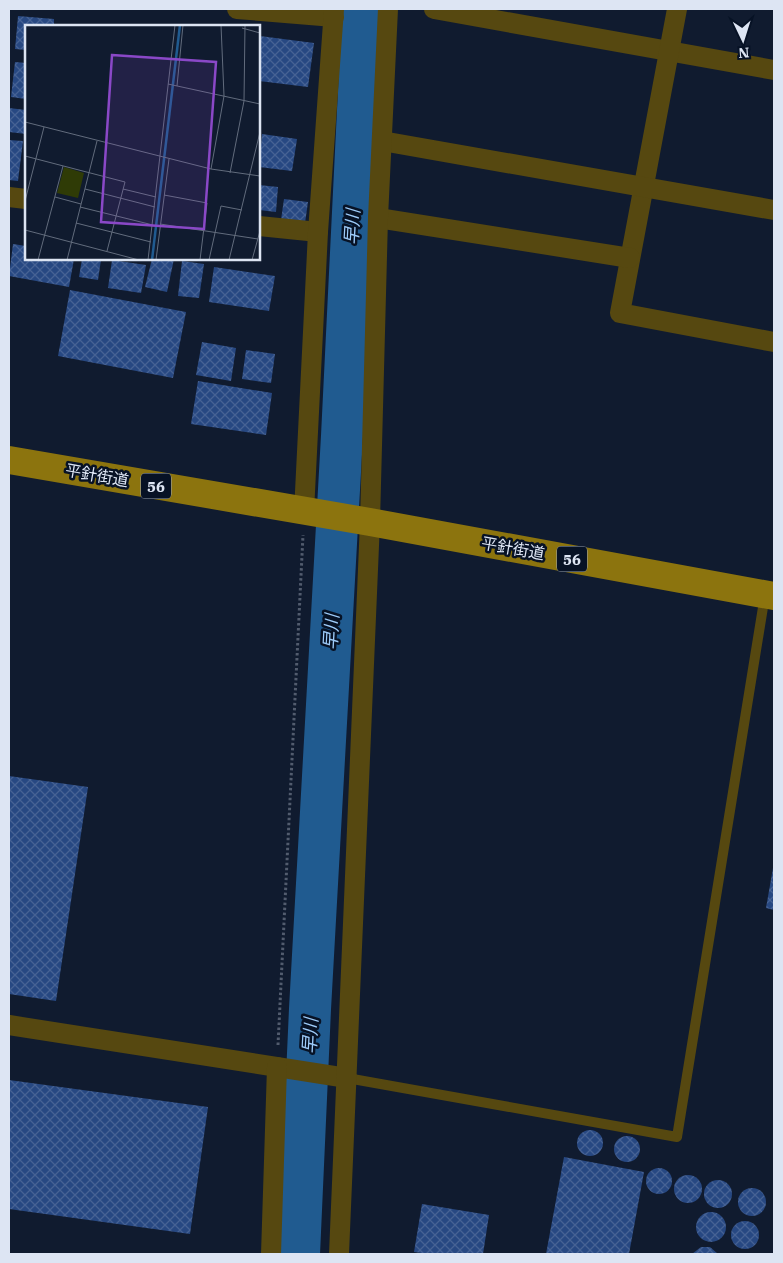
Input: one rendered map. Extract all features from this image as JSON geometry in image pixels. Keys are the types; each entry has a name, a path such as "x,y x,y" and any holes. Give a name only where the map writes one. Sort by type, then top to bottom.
{"main road":[{"name":"平針街道","path":"9,460 304,512"},
{"name":"56","path":"304,512 370,522"},
{"name":"平針街道","path":"370,522 769,595"}],"street":[{"path":"238,9 334,13 318,232 304,512"},
{"path":"340,1253 370,522 378,218 388,9"},
{"path":"434,9 774,70"},
{"path":"676,9 620,313 774,342"},
{"path":"382,141 774,210"},
{"path":"9,197 25,199"},
{"path":"378,218 630,258"},
{"path":"260,226 318,232"},
{"path":"9,1025 347,1078"},
{"path":"271,1254 277,1067"}],"lane":[{"path":"347,1078 677,1137 769,595"}],"path":[{"path":"277,1067 304,512"}],"building":[{"path":"18,16 54,19 54,25 25,25 25,50 15,49"},
{"path":"260,36 314,43 308,87 260,81"},
{"path":"15,62 25,63 25,99 11,97"},
{"path":"9,108 25,110 25,134 9,132"},
{"path":"262,134 297,139 292,171 260,167"},
{"path":"9,140 23,141 18,181 9,180"},
{"path":"260,185 278,187 276,212 260,210"},
{"path":"284,199 308,202 305,223 281,220"},
{"path":"13,244 25,246 25,260 74,260 69,287 9,276"},
{"path":"82,260 101,260 98,280 79,277"},
{"path":"112,260 146,265 141,293 108,288"},
{"path":"152,260 174,260 167,292 145,287"},
{"path":"182,261 204,264 199,298 178,296"},
{"path":"214,267 275,276 269,311 209,302"},
{"path":"70,290 186,312 173,378 58,356"},
{"path":"202,342 236,348 231,381 196,375"},
{"path":"246,350 275,354 271,383 242,379"},
{"path":"198,381 272,393 266,435 191,424"},
{"path":"9,776 88,787 56,1001 9,994"},
{"path":"774,868 774,910 766,908"},
{"path":"9,1080 208,1107 190,1234 9,1209"},
{"path":"590,1130 600,1133 603,1143 600,1153 590,1156 580,1153 577,1143 580,1133"},
{"path":"627,1136 637,1139 640,1149 637,1159 627,1162 617,1159 614,1149 617,1139"},
{"path":"564,1157 644,1172 629,1254 546,1254"},
{"path":"659,1168 668,1172 672,1181 668,1190 659,1194 650,1190 646,1181 650,1172"},
{"path":"688,1175 698,1179 702,1189 698,1199 688,1203 678,1199 674,1189 678,1179"},
{"path":"718,1180 728,1184 732,1194 728,1204 718,1208 708,1204 704,1194 708,1184"},
{"path":"752,1188 762,1192 766,1202 762,1212 752,1216 742,1212 738,1202 742,1192"},
{"path":"422,1204 489,1215 483,1254 428,1254 414,1252"},
{"path":"711,1212 721,1217 726,1227 721,1237 711,1242 701,1237 696,1227 701,1217"},
{"path":"745,1221 755,1225 759,1235 755,1245 745,1249 735,1245 731,1235 735,1225"},
{"path":"701,1247 710,1247 718,1254 692,1254"}],"waterway":[{"name":"早川","path":"299,1254 310,1009 342,436 363,9"}]}
